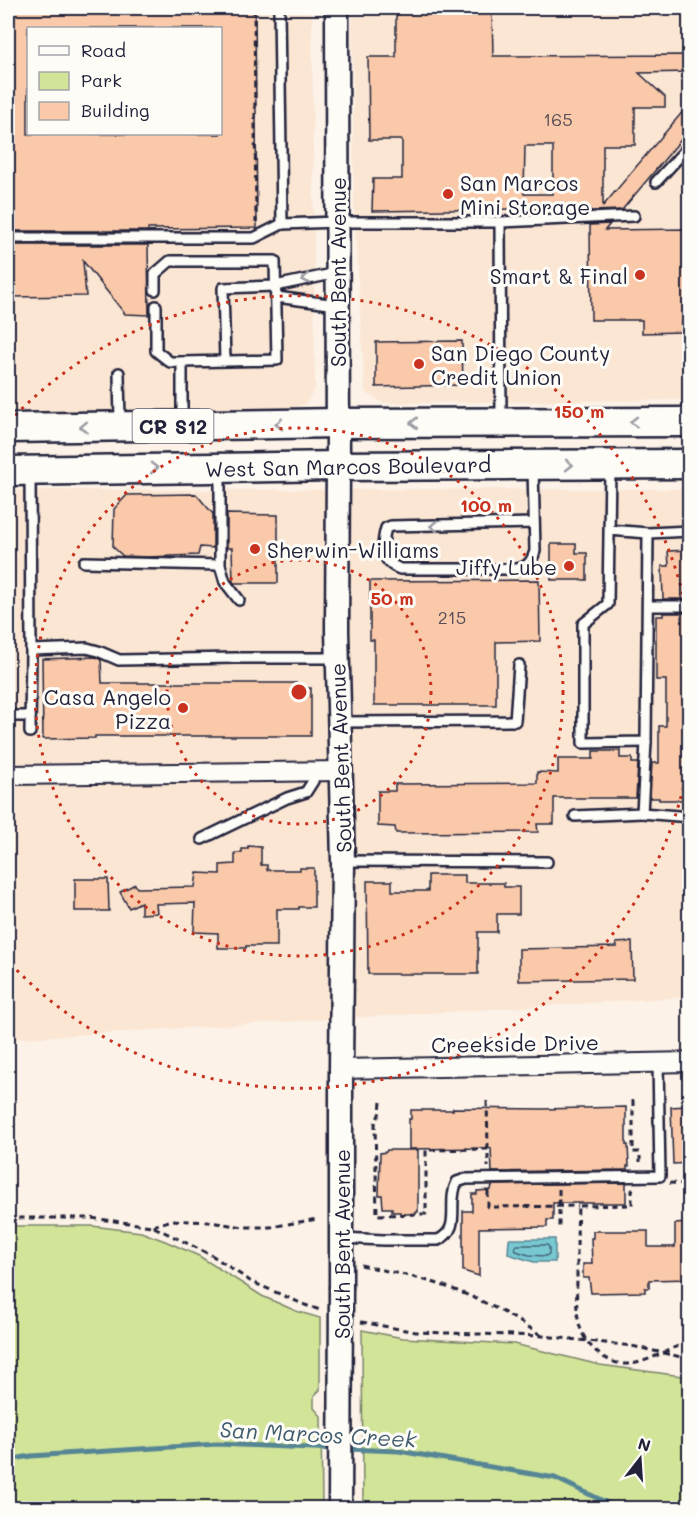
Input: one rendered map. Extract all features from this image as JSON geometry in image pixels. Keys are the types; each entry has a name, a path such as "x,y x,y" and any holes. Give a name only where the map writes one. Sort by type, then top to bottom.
{"main road":[{"name":"West San Marcos Boulevard","path":"8,428 338,423 690,422"},
{"name":"West San Marcos Boulevard","path":"19,470 690,464"}],"street":[{"name":"South Bent Avenue","path":"337,8 338,658 343,861 340,1509"},
{"path":"8,776 341,771"},
{"name":"Creekside Drive","path":"341,1069 690,1062"}],"lane":[{"path":"279,8 282,224"},
{"path":"656,182 690,145"},
{"path":"8,238 254,238 282,224 500,222 634,216"},
{"path":"500,222 501,423"},
{"path":"155,290 155,274 170,261 275,261 277,360 170,362 156,351 156,306"},
{"path":"225,361 223,288 275,286 337,273"},
{"path":"276,297 337,305"},
{"path":"182,362 182,426"},
{"path":"119,373 120,427"},
{"path":"610,464 608,604 583,624 583,743 646,742"},
{"path":"533,465 536,551 524,568 400,569 386,561 384,552 384,535 386,528 391,526 534,524"},
{"path":"220,468 220,565 225,582 239,600"},
{"path":"19,470 31,650 30,732"},
{"path":"609,530 648,533 690,531"},
{"path":"642,813 646,742 648,533"},
{"path":"84,562 220,565"},
{"path":"648,606 690,606"},
{"path":"31,650 87,648 119,660 338,658"},
{"path":"339,722 514,721 519,665"},
{"path":"8,716 30,716"},
{"path":"202,839 287,798 306,792 313,782 314,771"},
{"path":"575,816 642,813 690,817"},
{"path":"343,861 547,862"},
{"path":"341,1238 438,1240 445,1237 450,1231 453,1220 453,1190 457,1182 466,1179 660,1176 658,1063"}],"path":[{"path":"254,8 256,226"},
{"path":"633,1100 633,1152 640,1152 640,1189"},
{"path":"487,1101 488,1149"},
{"path":"559,1178 559,1230"},
{"path":"690,1184 670,1183 632,1190 632,1205 578,1206 577,1298 583,1334 597,1353 608,1360 619,1364 637,1363 690,1343"},
{"path":"152,1226 172,1220 244,1227 271,1227 317,1219"},
{"path":"361,1265 439,1284 488,1304 521,1321 543,1336"}],"shaded area":[{"path":"8,8 312,8 315,388 305,405 283,410 8,412"},
{"path":"352,8 689,8 689,400 383,403 365,392 354,210"},
{"path":"689,489 689,997 8,1039 8,490"}],"green space":[{"path":"8,1226 92,1226 141,1232 199,1256 262,1296 296,1311 320,1318 320,1390 314,1396 314,1408 321,1416 322,1508 8,1508"},
{"path":"362,1330 403,1338 514,1344 600,1365 689,1377 689,1508 363,1508"}],"water":[{"path":"509,1239 555,1239 555,1262 534,1262 508,1254"}],"building":[{"path":"8,8 255,8 257,228 148,229 148,231 8,231"},
{"path":"396,8 492,8 493,56 690,55 690,72 639,73 665,97 665,107 635,107 635,145 603,145 603,206 690,103 690,129 622,210 372,211 373,179 402,179 402,140 369,140 368,57 396,57","holes":["525,146 553,146 553,194 524,194"]},
{"name":"Smart & Final","path":"610,224 605,230 690,229 690,321 682,321 682,332 642,333 642,320 591,320 590,225"},
{"path":"8,245 148,245 149,315 125,314 83,261 86,296 8,297"},
{"name":"San Diego County Credit Union","path":"462,341 463,385 376,387 376,342"},
{"path":"196,494 213,514 213,548 200,547 198,555 148,557 123,556 113,547 114,509 127,495"},
{"name":"Sherwin-Williams","path":"227,514 278,515 278,583 233,582 232,548 227,548"},
{"name":"Jiffy Lube","path":"551,544 576,544 576,553 587,553 587,580 551,580"},
{"path":"690,550 690,599 663,599 662,566 669,566 668,551"},
{"path":"539,580 540,641 496,642 496,705 374,705 374,640 370,640 370,581"},
{"path":"663,613 690,613 690,800 650,798 652,763 659,763 659,726 666,726 666,680 656,680 656,616 663,616"},
{"path":"96,657 101,660 102,683 298,683 298,688 311,688 311,736 95,736 95,738 43,739 42,659"},
{"path":"593,751 620,751 620,758 632,758 632,763 638,763 636,798 554,798 554,824 537,824 538,832 396,833 395,827 378,826 378,791 395,791 395,784 537,783 537,772 558,773 558,759 593,759"},
{"path":"248,846 261,847 261,865 267,865 267,870 314,868 314,907 277,909 277,946 218,948 218,933 194,932 195,903 156,904 157,913 141,914 141,902 129,908 120,892 135,884 137,888 195,887 197,873 220,874 220,865 235,864 235,853 242,853 242,849 248,849"},
{"path":"428,875 465,875 465,883 504,883 504,887 519,887 519,914 497,914 497,932 478,932 478,974 368,974 367,881 392,881 392,891 428,891"},
{"path":"75,879 108,879 109,911 75,911"},
{"path":"632,942 633,979 519,981 519,949 617,947 616,943"},
{"path":"686,1106 686,1110 690,1110 690,1163 673,1164 671,1107"},
{"path":"626,1107 626,1145 628,1145 629,1166 627,1170 492,1172 491,1148 409,1149 411,1110"},
{"path":"387,1150 418,1150 418,1212 416,1214 400,1214 400,1212 392,1212 392,1208 383,1208 382,1195 379,1195 380,1153"},
{"path":"626,1183 626,1203 553,1203 553,1220 547,1220 547,1227 479,1228 479,1276 463,1271 463,1211 472,1211 472,1194 477,1194 477,1191 491,1190 492,1185"},
{"path":"688,1223 690,1227 690,1279 649,1280 649,1288 645,1288 645,1292 591,1293 589,1278 583,1278 583,1264 592,1264 593,1231 648,1231 648,1247 675,1247 675,1224"}],"waterway":[{"name":"San Marcos Creek","path":"8,1460 31,1456 217,1444 335,1449"},
{"name":"San Marcos Creek","path":"347,1449 399,1451 555,1478 618,1508"}],"place":[{"name":"San Marcos Mini Storage","path":"448,194"},
{"name":"Smart & Final","path":"640,275"},
{"name":"San Diego County Credit Union","path":"419,364"},
{"name":"Sherwin-Williams","path":"255,549"},
{"name":"Jiffy Lube","path":"569,566"},
{"name":"Casa Angelo Pizza","path":"183,708"}]}
